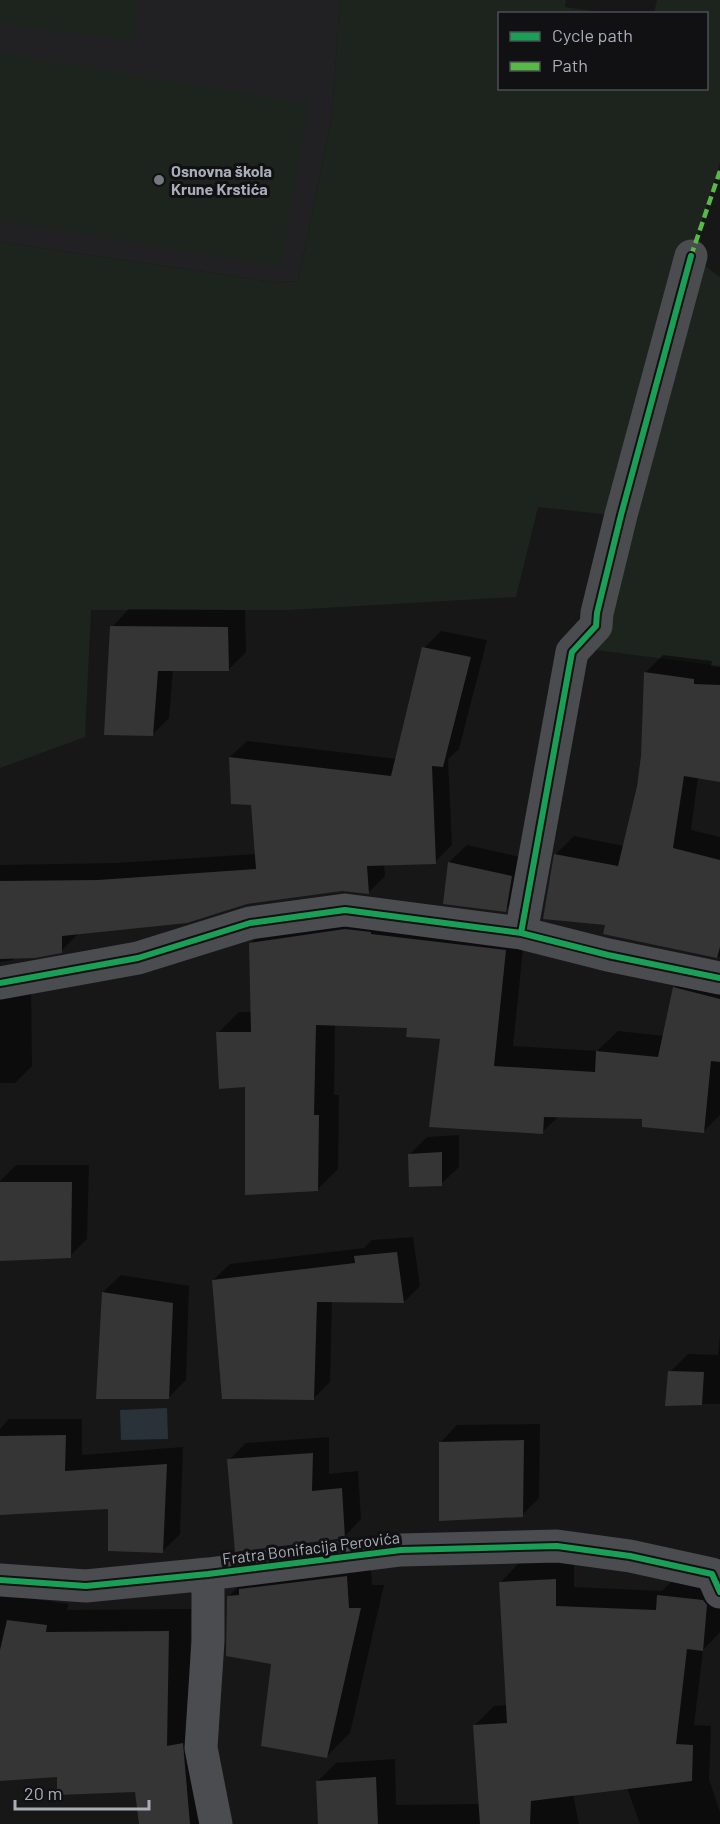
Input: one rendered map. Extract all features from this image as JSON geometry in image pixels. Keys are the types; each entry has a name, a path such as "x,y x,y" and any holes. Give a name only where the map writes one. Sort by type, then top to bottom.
{"street":[{"path":"521,933 572,652 597,626 597,613 621,515 691,256"},
{"path":"0,983 138,958 250,923 345,910 521,933 608,955 720,978"},
{"name":"Fratra Bonifacija Perovića","path":"1,1586 87,1586 208,1574 401,1550 557,1546 630,1556 712,1574 720,1592"},
{"path":"208,1574 208,1641 201,1748 216,1824"}],"shaded area":[{"name":"Osnovna škola Krune Krstića","path":"0,0 340,0 332,117 298,281 279,283 0,242"},
{"path":"0,0 137,0 132,41 0,24"},
{"path":"340,0 566,0 565,7 598,12 498,12 498,90 708,90 708,12 654,12 657,0 720,0 720,163 691,256 720,277 720,666 596,650 621,516 538,507 516,597 288,610 91,610 85,737 0,768 0,242 279,283 298,281 332,117"},
{"path":"0,52 309,104 281,267 0,220"},
{"path":"167,1408 168,1439 121,1440 120,1410"}],"building":[{"path":"110,626 228,627 229,671 158,671 153,736 104,735"},
{"path":"422,647 471,657 443,767 432,766 436,864 367,866 369,894 342,891 247,904 187,923 62,936 62,953 35,958 0,959 0,881 98,880 256,869 251,805 231,804 229,757 391,776"},
{"path":"644,672 694,679 694,684 720,685 720,782 684,776 673,848 720,860 720,947 717,958 603,934 605,925 543,919 554,854 618,866 637,786 641,756"},
{"path":"448,862 512,876 506,912 443,904"},
{"path":"345,929 506,950 494,1066 595,1072 596,1051 658,1057 673,987 720,999 720,1062 711,1061 704,1133 642,1127 642,1119 544,1117 543,1134 429,1127 440,1039 406,1037 407,1028 316,1025 314,1115 319,1115 318,1191 245,1195 245,1087 219,1089 216,1032 251,1032 249,943"},
{"path":"442,1152 442,1186 409,1187 408,1154"},
{"path":"0,1182 72,1182 71,1258 0,1261"},
{"path":"397,1252 404,1303 317,1302 314,1400 222,1399 212,1280 355,1263 354,1256"},
{"path":"102,1292 173,1303 169,1399 96,1399"},
{"path":"668,1371 704,1372 702,1405 665,1406"},
{"path":"66,1435 65,1471 167,1464 163,1553 108,1551 108,1509 0,1515 0,1436"},
{"path":"524,1440 523,1517 439,1521 439,1442"},
{"path":"313,1453 312,1491 342,1488 345,1538 235,1552 227,1459"},
{"path":"347,1576 349,1608 361,1608 327,1758 261,1746 271,1664 226,1656 227,1596 239,1595 239,1589"},
{"path":"556,1579 556,1606 656,1610 657,1595 703,1600 707,1605 703,1651 687,1649 676,1744 693,1745 692,1781 531,1801 530,1824 480,1824 473,1725 507,1723 499,1582"},
{"path":"7,1620 47,1625 46,1632 169,1631 167,1746 183,1743 190,1824 139,1824 135,1792 57,1795 57,1777 0,1781 0,1650"},
{"path":"376,1777 378,1824 318,1824 316,1781"}],"marked path":[{"path":"691,256 720,171"}],"cycle path":[{"path":"521,933 572,652 596,626 597,613 621,515 691,256"},
{"path":"0,983 138,958 250,923 345,910 521,933 608,955 720,978"},
{"path":"0,1580 86,1586 208,1574 401,1550 557,1546 630,1556 712,1574 720,1592"}],"place":[{"name":"Osnovna škola Krune Krstića","path":"159,180"}]}
